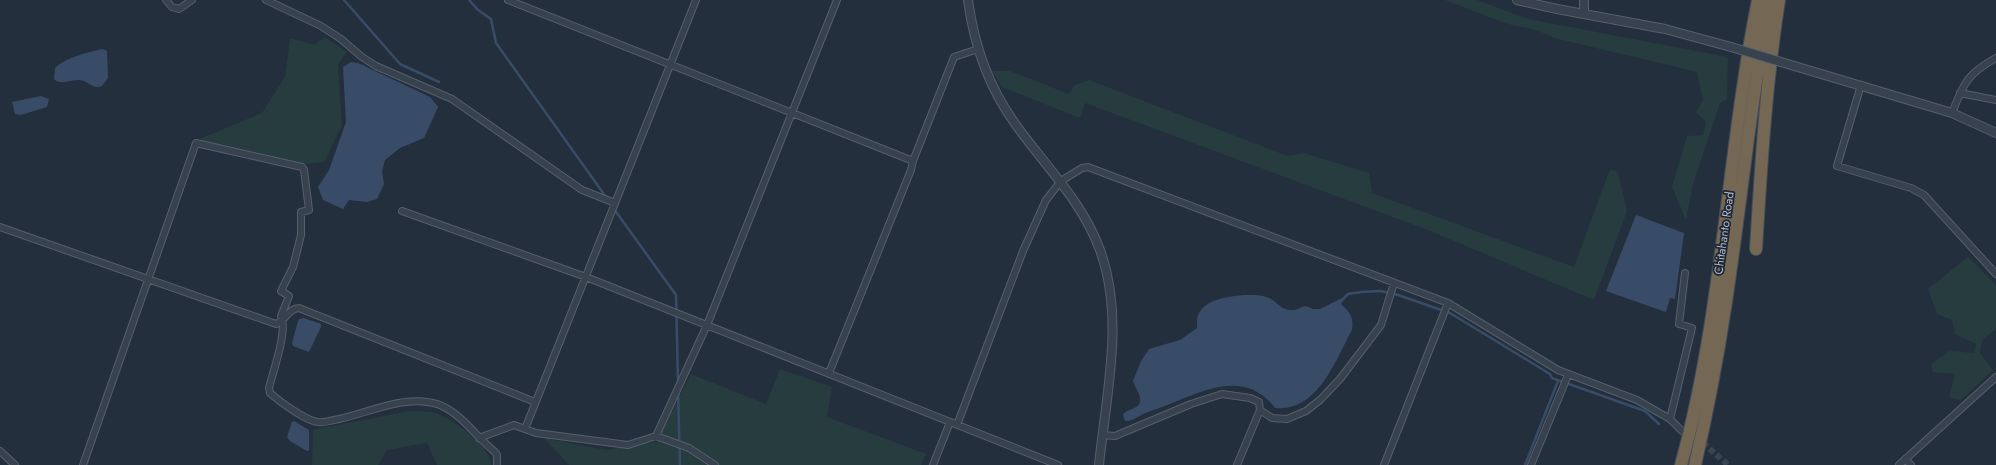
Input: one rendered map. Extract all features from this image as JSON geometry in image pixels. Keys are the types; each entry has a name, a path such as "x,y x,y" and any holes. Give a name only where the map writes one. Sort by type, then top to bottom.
{"highway":[{"name":"Chitahanto Road","path":"1681,465 1696,403 1713,311 1729,201 1738,110 1758,0"},
{"name":"Chitahanto Road","path":"1695,465 1709,405 1725,309 1750,116 1770,0"},
{"path":"1756,249 1768,82 1779,0"}],"street":[{"path":"166,0 172,7 180,9 192,0"},
{"path":"266,0 321,26 341,39 362,58 376,66 452,99 582,190 615,203"},
{"path":"508,0 913,161"},
{"path":"525,429 696,0"},
{"path":"656,436 707,325 836,0"},
{"path":"968,0 978,49 987,74 1005,109 1019,130 1073,197 1093,233 1100,250 1110,289 1112,345 1099,465"},
{"path":"1517,0 1665,29 1731,47 1952,113 1996,133"},
{"path":"1584,0 1584,13"},
{"path":"829,373 911,170 913,161 954,57 978,49"},
{"path":"1952,113 1968,77 1974,71 1996,58"},
{"path":"1861,85 1837,166 1911,188 1924,195 1996,274"},
{"path":"1960,93 1996,100"},
{"path":"83,465 196,143 302,167 304,170 309,210 301,212 301,235 295,260 281,291 289,296 281,316 283,321 283,333 269,390 271,394 306,418 318,422 326,422 364,413 402,401 430,402 456,414 497,455 497,465"},
{"path":"958,425 1023,251 1046,200 1061,181 1082,168 1088,167 1448,303 1568,374 1637,400 1670,419 1682,431"},
{"path":"402,211 586,277 1058,465"},
{"path":"0,227 276,324 283,321 291,310 299,308 535,402"},
{"path":"1670,419 1692,328 1679,324 1685,273"},
{"path":"1260,410 1272,418 1287,418 1301,413 1320,400 1340,379 1381,325 1394,283"},
{"path":"1384,465 1448,303"},
{"path":"1531,465 1568,374"},
{"path":"1899,465 1996,377"},
{"path":"1102,435 1115,436 1191,404 1222,394 1250,398 1259,402 1260,410 1237,465"},
{"path":"933,465 950,422"},
{"path":"479,438 514,425 536,434 628,445 656,436 689,448 716,465"},
{"path":"0,451 15,465"},
{"path":"1905,459 1911,465"}],"green space":[{"path":"1445,0 1477,0 1528,19 1728,57 1727,99 1720,103 1693,184 1686,220 1672,187 1687,136 1703,135 1706,122 1696,112 1703,100 1697,72 1554,38 1539,31 1508,24"},
{"path":"325,37 347,52 338,64 342,125 324,162 305,164 195,141 262,113 285,77 290,38 314,45"},
{"path":"992,71 1010,71 1069,94 1075,85 1089,80 1288,156 1304,153 1369,173 1372,193 1574,267 1610,169 1618,172 1627,211 1594,300 1433,232 1085,103 1080,118 1002,87"},
{"path":"1968,257 1996,285 1996,329 1982,340 1980,353 1993,370 1961,400 1949,398 1955,374 1933,372 1931,364 1950,351 1974,353 1976,344 1955,334 1952,320 1937,314 1928,289"},
{"path":"780,369 832,387 827,417 926,454 921,465 569,465 544,438 606,450 657,442 691,374 766,404"},
{"path":"409,411 431,412 458,425 468,432 484,448 492,465 437,465 427,443 387,450 378,465 312,465 313,430"}],"water":[{"path":"102,49 107,51 108,78 102,86 95,87 80,80 60,82 54,79 55,68 60,64 77,56"},
{"path":"351,62 358,63 430,97 438,107 424,138 400,148 385,160 382,171 384,184 377,199 367,202 349,200 343,209 323,200 318,187 329,170 346,122 343,67"},
{"path":"41,96 49,99 47,107 21,115 15,114 12,102"},
{"path":"1636,215 1684,233 1675,299 1670,298 1666,312 1606,291"},
{"path":"1243,295 1266,297 1288,310 1306,306 1313,309 1320,309 1342,298 1344,300 1341,304 1351,316 1352,330 1332,369 1314,393 1303,402 1290,407 1275,408 1261,394 1246,388 1230,386 1214,388 1197,393 1131,420 1125,421 1123,415 1140,403 1139,395 1133,381 1141,361 1149,349 1180,340 1197,328 1199,312 1209,303 1222,298"},
{"path":"304,318 321,324 309,352 293,346 292,343 298,321 299,319"},
{"path":"294,421 309,430 309,450 307,451 290,441 287,437 292,422"}],"waterway":[{"path":"344,0 400,64 439,82"},
{"path":"469,0 478,10 491,19 496,43 606,197"},
{"path":"614,209 676,295 678,382"},
{"path":"1340,302 1348,294 1381,291 1398,295 1450,313 1550,374 1552,378 1645,411 1659,424"},
{"path":"1525,465 1558,381"},
{"path":"678,391 680,465"}],"tunnel":[{"path":"1688,433 1694,435 1728,465"}]}
